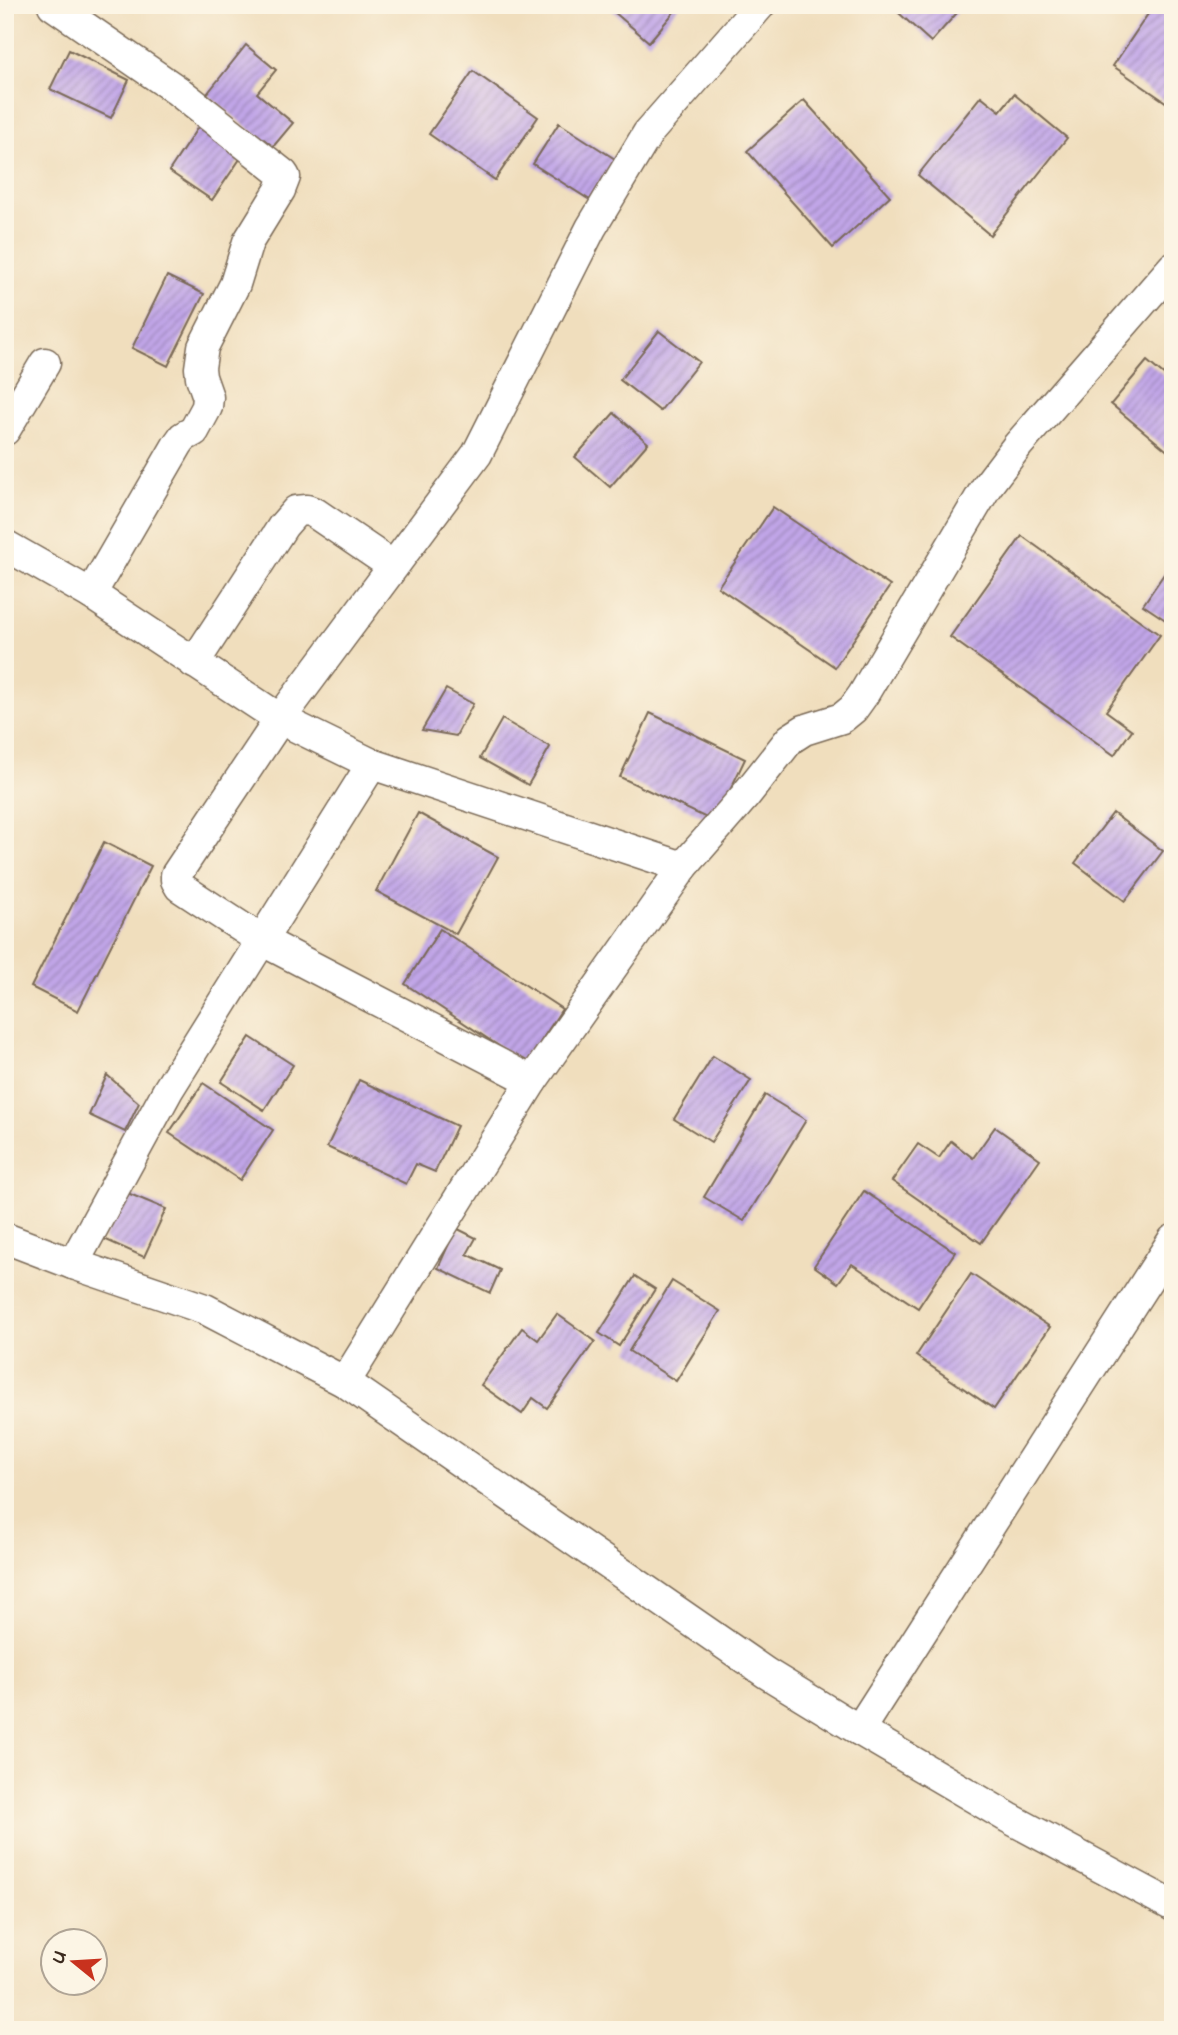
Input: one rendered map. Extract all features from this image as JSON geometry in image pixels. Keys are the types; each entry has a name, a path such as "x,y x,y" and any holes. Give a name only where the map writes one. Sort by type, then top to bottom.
{"street":[{"path":"53,5 178,91 285,177 248,242 235,284 203,347 200,368 208,397 207,407 194,430 178,444 91,594"},
{"path":"532,1081 261,940 180,887 176,875 281,719 477,454 591,228 649,133 760,5"},
{"path":"345,1382 532,1081 683,867 790,739 804,730 842,718 853,709 995,476 1018,445 1173,267"},
{"path":"5,430 46,363"},
{"path":"194,663 283,526 296,511 307,510 315,513 393,566"},
{"path":"5,545 91,594 281,719 372,764 683,867"},
{"path":"73,1264 168,1090 372,764"},
{"path":"5,1238 205,1309 345,1382 766,1673 1009,1818 1173,1906"},
{"path":"859,1730 1173,1240"}],"building":[{"path":"606,5 680,5 649,42"},
{"path":"890,5 964,5 931,42"},
{"path":"1154,5 1173,5 1173,107 1113,66"},
{"path":"246,45 276,70 257,93 293,123 272,148 207,94"},
{"path":"69,50 129,80 111,118 50,89"},
{"path":"473,71 538,117 495,180 429,134"},
{"path":"1014,94 1067,138 990,235 918,175 981,96 1000,111"},
{"path":"804,100 890,196 833,248 747,151"},
{"path":"559,123 615,159 590,200 533,164"},
{"path":"198,127 242,156 212,200 169,171"},
{"path":"167,276 204,294 168,366 132,348"},
{"path":"659,331 699,362 660,411 620,380"},
{"path":"1147,361 1173,383 1171,454 1111,404"},
{"path":"614,413 648,443 610,487 575,457"},
{"path":"773,507 890,586 835,667 718,587"},
{"path":"1022,536 1160,635 1106,711 1132,730 1114,755 950,637"},
{"path":"1166,571 1173,575 1173,625 1143,605"},
{"path":"446,689 473,704 456,736 422,730"},
{"path":"650,713 745,759 715,822 620,777"},
{"path":"502,719 550,747 528,785 480,758"},
{"path":"418,813 498,857 456,934 376,891"},
{"path":"1113,813 1163,851 1125,901 1075,863"},
{"path":"104,842 151,866 78,1011 31,987"},
{"path":"440,929 562,1009 526,1064 405,984"},
{"path":"250,1037 293,1065 264,1110 221,1082"},
{"path":"713,1056 751,1080 711,1142 674,1119"},
{"path":"107,1075 139,1103 125,1132 89,1115"},
{"path":"359,1080 457,1126 435,1172 416,1164 406,1184 327,1147"},
{"path":"203,1083 273,1130 240,1180 169,1133"},
{"path":"765,1095 806,1120 744,1221 704,1197"},
{"path":"995,1127 1040,1159 981,1243 892,1181 918,1144 939,1158 951,1141 973,1158"},
{"path":"864,1191 955,1252 918,1308 852,1264 838,1283 814,1266"},
{"path":"125,1192 166,1209 144,1257 104,1239"},
{"path":"456,1228 476,1238 467,1254 500,1270 490,1293 438,1268"},
{"path":"971,1274 1050,1327 994,1409 916,1356"},
{"path":"635,1276 655,1289 619,1346 599,1333"},
{"path":"672,1281 720,1311 676,1381 629,1351"},
{"path":"557,1314 595,1341 547,1408 533,1398 522,1414 481,1385 522,1328 538,1340"}]}
